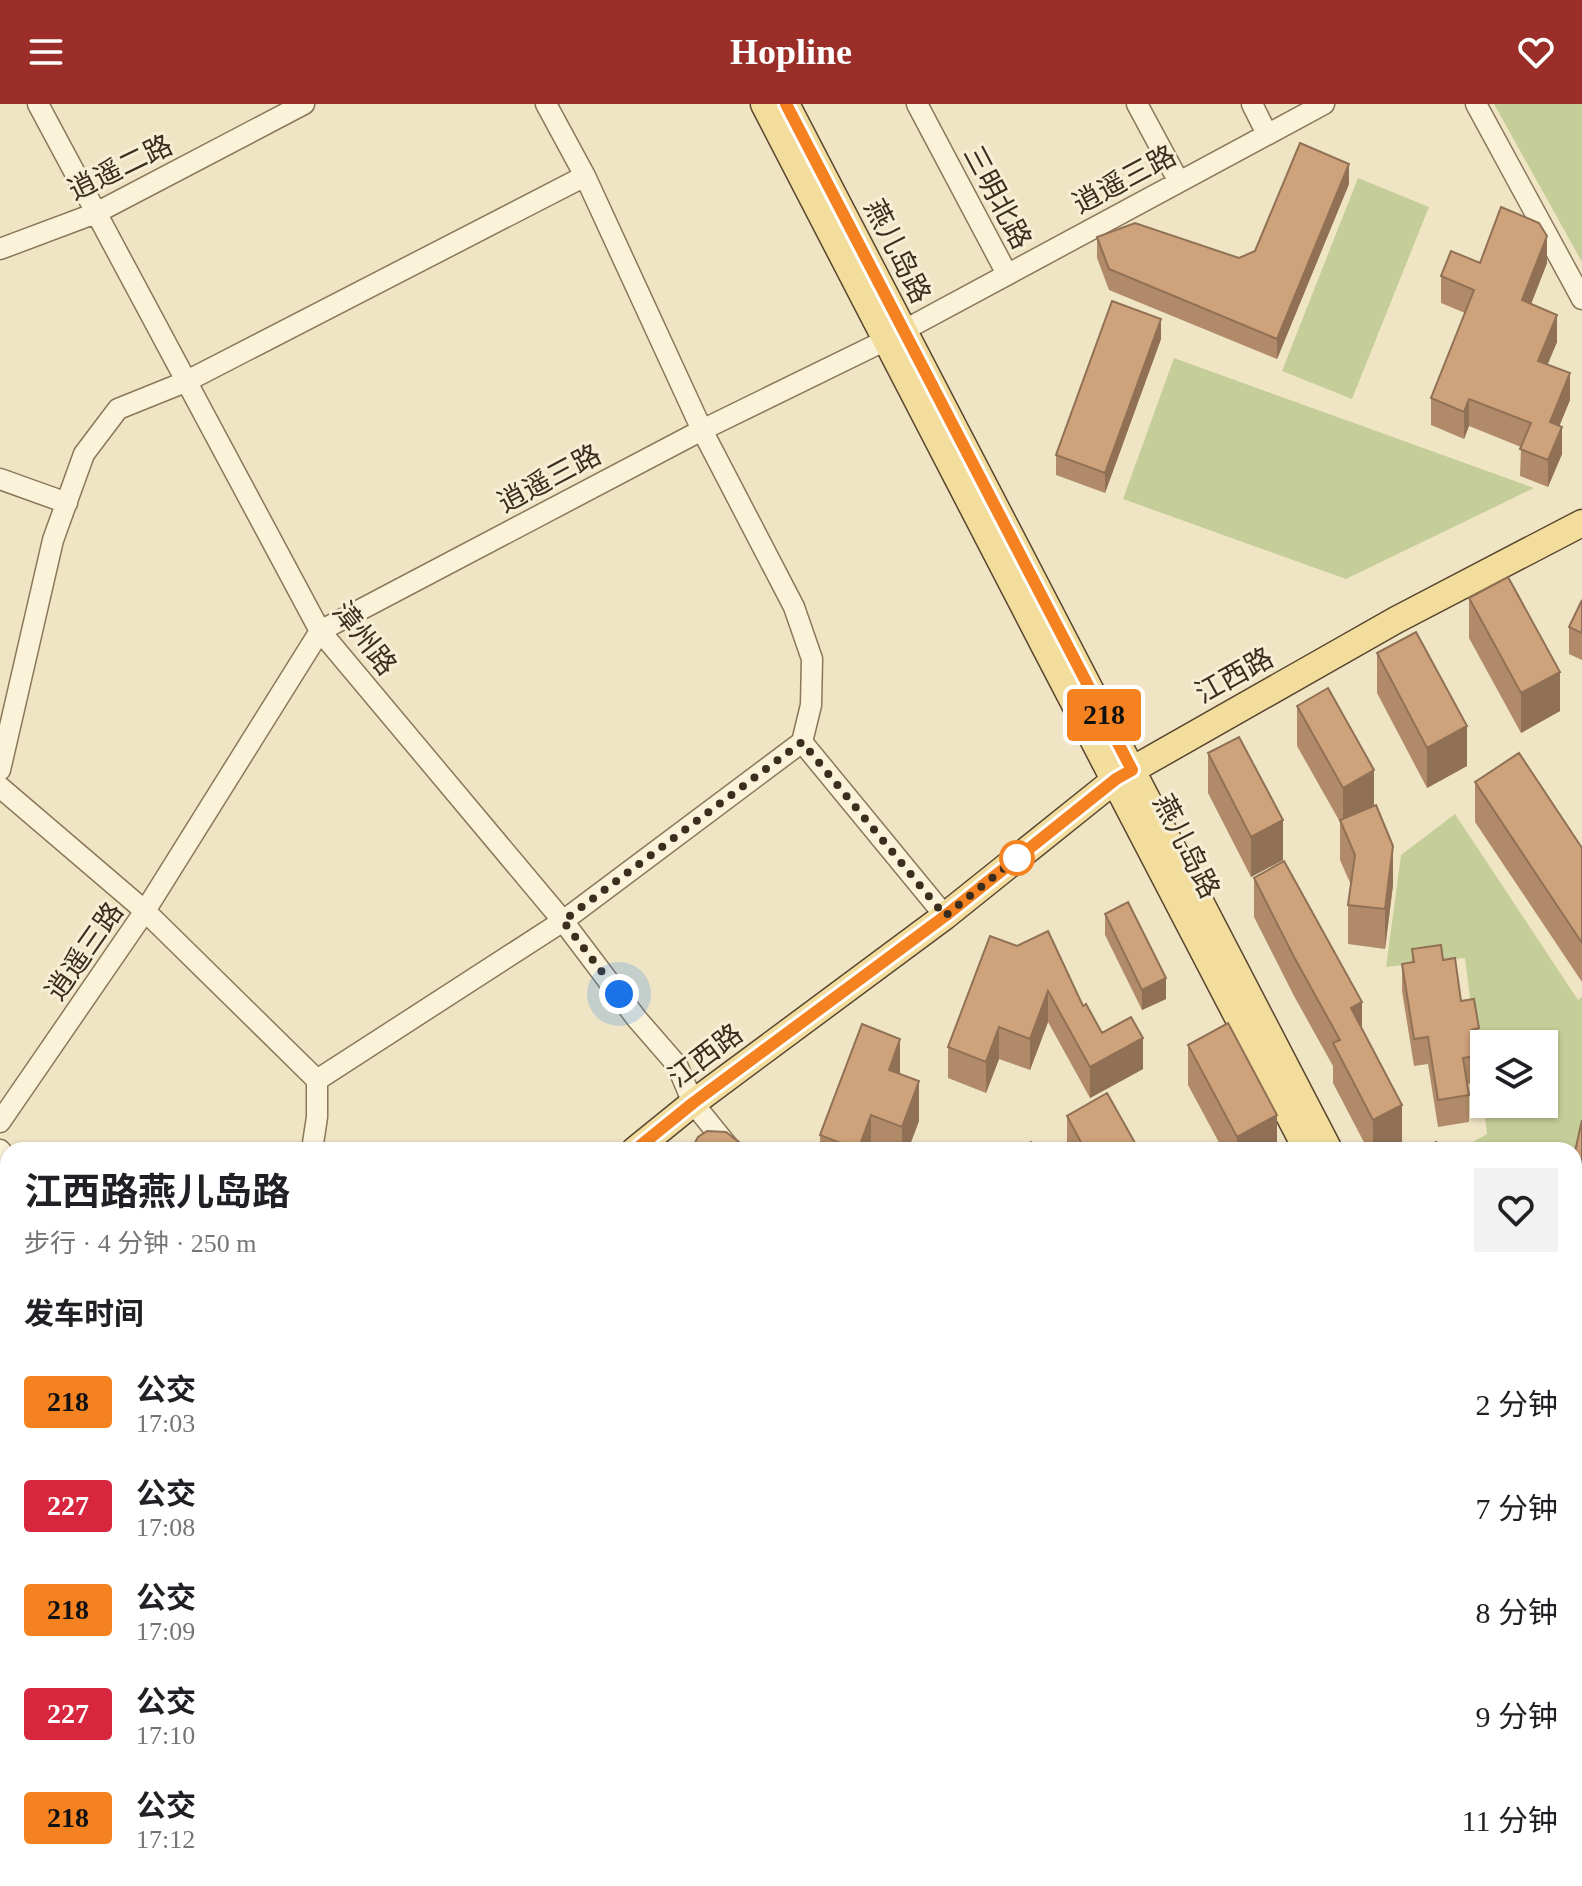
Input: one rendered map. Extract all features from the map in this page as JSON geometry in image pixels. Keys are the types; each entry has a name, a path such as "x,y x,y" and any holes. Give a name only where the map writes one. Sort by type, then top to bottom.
{"main road":[{"name":"燕儿岛路","path":"764,104 894,336 1124,774 1325,1142"},
{"name":"燕儿岛路","path":"786,104 894,336"},
{"name":"江西路","path":"645,1142 945,916 1124,774 1396,620 1582,523"},
{"name":"燕儿岛路","path":"1124,774 1303,1142"}],"street":[{"name":"漳州路","path":"38,104 320,631 563,921 637,1019 677,1065 693,1103 725,1142"},
{"name":"逍遥二路","path":"0,249 96,213 304,104"},
{"path":"317,1080 563,921 802,742 811,705 812,659 794,607 702,430 585,176 546,104"},
{"name":"三明北路","path":"917,104 1007,274"},
{"path":"1137,104 1179,182"},
{"path":"1252,104 1267,134"},
{"name":"逍遥三路","path":"0,1122 145,911 320,631 702,430 894,336 1324,104"},
{"path":"1476,104 1582,299"},
{"path":"0,770 53,540 84,454 118,409 185,382 585,176"},
{"path":"0,479 67,503"},
{"path":"802,742 945,916"},
{"path":"0,787 145,911 317,1080 313,1142"}],"green space":[{"path":"1494,104 1582,104 1582,262"},
{"path":"1358,178 1429,207 1352,399 1282,371"},
{"path":"1174,358 1534,488 1346,579 1123,499"},
{"path":"1455,814 1578,1000 1582,997 1582,1120 1577,1142 1473,1142 1487,1134 1485,1118 1558,1118 1558,1030 1474,1030 1465,958 1386,967 1401,855"}],"building":[{"path":"1300,143 1349,164 1277,339 1109,269 1097,237 1135,223 1239,258 1255,251"},
{"path":"1501,207 1539,223 1547,236 1522,300 1557,315 1538,361 1570,373 1550,422 1562,427 1548,460 1520,449 1531,423 1469,399 1464,412 1431,398 1474,290 1441,276 1451,251 1480,263"},
{"path":"1112,301 1161,319 1105,473 1056,455"},
{"path":"1508,577 1560,672 1521,693 1469,598"},
{"path":"1582,600 1582,633 1569,627"},
{"path":"1416,632 1467,726 1427,748 1377,653"},
{"path":"1328,688 1374,770 1343,788 1297,706"},
{"path":"1239,737 1283,820 1251,837 1208,753"},
{"path":"1519,753 1582,848 1582,943 1475,782"},
{"path":"1376,805 1393,846 1385,909 1348,905 1355,855 1340,820"},
{"path":"1284,861 1362,1002 1351,1008 1402,1105 1373,1120 1333,1043 1340,1040 1254,878"},
{"path":"1128,902 1166,978 1142,990 1105,914"},
{"path":"1048,931 1083,1006 1086,1004 1102,1033 1131,1017 1143,1038 1090,1067 1048,991 1030,1039 999,1027 986,1062 948,1047 990,936 1017,946"},
{"path":"1441,945 1443,960 1455,958 1461,1001 1474,999 1479,1028 1470,1030 1470,1057 1463,1058 1469,1095 1438,1100 1428,1037 1414,1039 1402,964 1414,962 1412,949"},
{"path":"1228,1023 1277,1115 1237,1137 1188,1045"},
{"path":"862,1024 900,1039 889,1070 919,1081 902,1127 871,1115 861,1142 838,1142 820,1135"},
{"path":"1107,1093 1135,1142 1081,1142 1067,1116"},
{"path":"1582,1120 1582,1142 1577,1142"},
{"path":"707,1131 726,1132 739,1142 695,1142"}],"bus line":[{"name":"218","path":"645,1142 945,916 1116,779 1132,770 786,104"}],"route":[{"path":"619,994 563,921 802,742 945,916 1017,858"}]}
